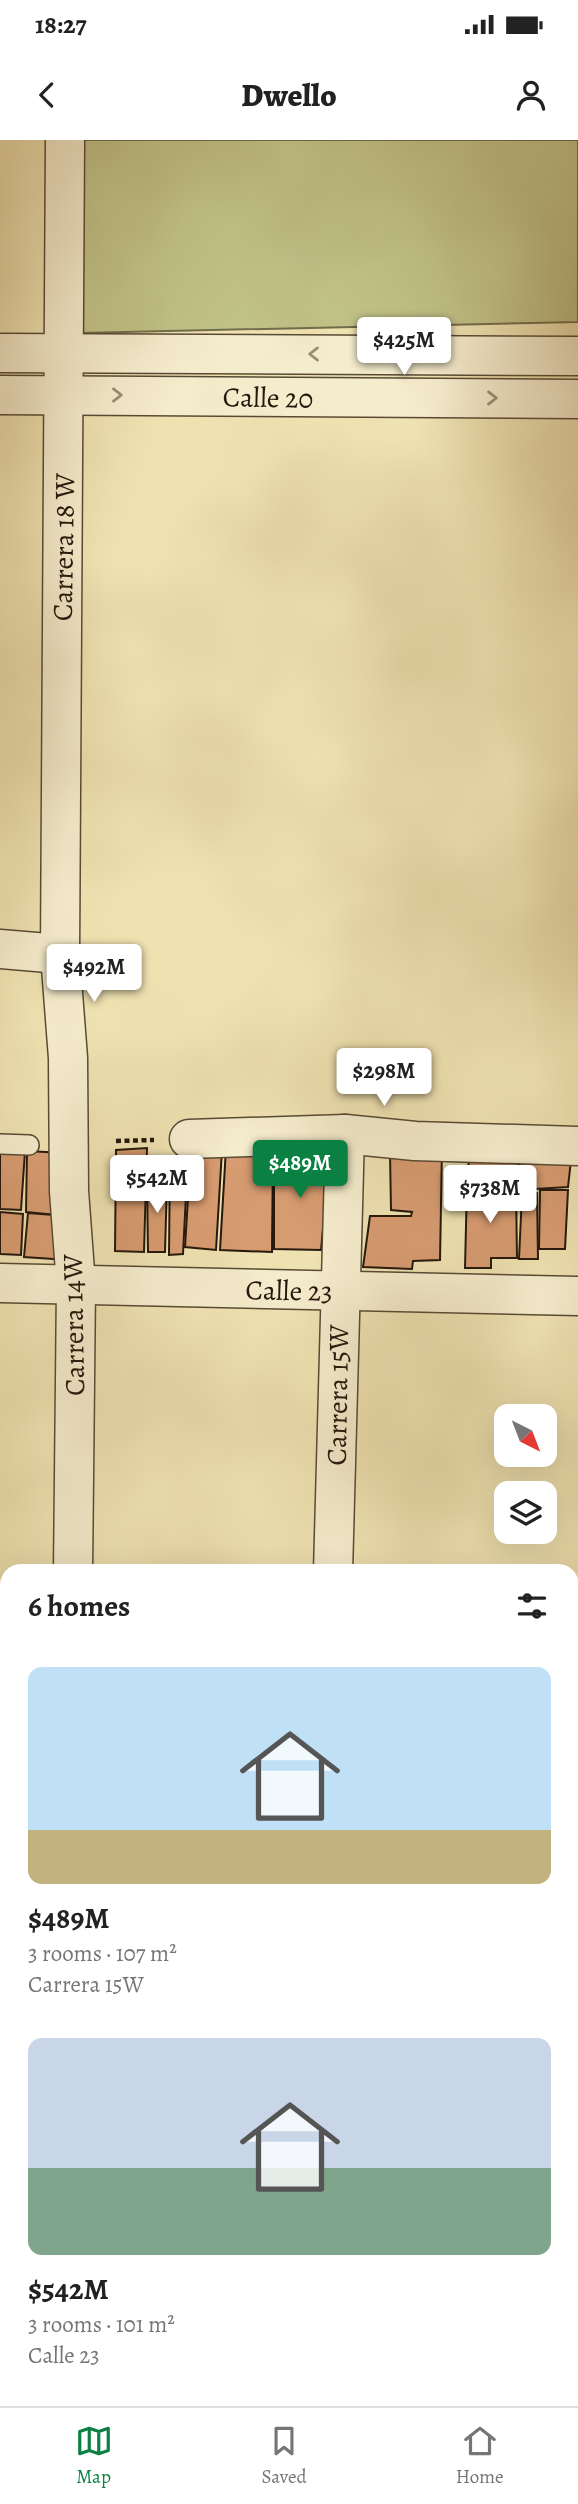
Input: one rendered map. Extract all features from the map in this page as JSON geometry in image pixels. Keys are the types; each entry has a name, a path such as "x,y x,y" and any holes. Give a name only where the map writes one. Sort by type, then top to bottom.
{"street":[{"name":"Carrera 18 W","path":"60,954 65,140"},
{"name":"Calle 20","path":"0,353 578,356"},
{"path":"271,397 272,354"},
{"path":"434,355 435,398"},
{"name":"Calle 20","path":"0,394 578,399"},
{"path":"0,949 60,954"},
{"name":"Carrera 14W","path":"60,954 68,1058 69,1191 76,1285 73,1564"},
{"path":"190,1139 345,1135 415,1141 578,1146"},
{"name":"Carrera 15W","path":"333,1564 345,1135"},
{"name":"Calle 23","path":"0,1283 578,1296"}],"lane":[{"path":"0,1144 29,1145"}],"green space":[{"path":"81,140 578,140 578,322 80,333"}],"building":[{"path":"147,1148 144,1252 115,1251 116,1150"},
{"path":"191,1148 222,1150 216,1250 185,1247"},
{"path":"226,1148 273,1149 272,1252 220,1250"},
{"path":"442,1148 440,1260 413,1261 412,1269 363,1267 370,1216 411,1216 412,1212 391,1210 390,1154"},
{"path":"0,1151 25,1151 21,1210 0,1209"},
{"path":"27,1151 64,1153 67,1216 26,1212"},
{"path":"274,1152 330,1155 321,1250 274,1249"},
{"path":"170,1156 188,1156 183,1254 169,1255"},
{"path":"469,1158 518,1160 517,1185 467,1184"},
{"path":"520,1160 571,1160 568,1187 518,1190"},
{"path":"147,1180 167,1181 165,1252 148,1252"},
{"path":"467,1185 516,1187 517,1258 491,1258 491,1268 465,1268"},
{"path":"540,1190 568,1190 565,1249 539,1249"},
{"path":"537,1193 538,1259 519,1259 522,1194"},
{"path":"0,1212 23,1214 21,1255 0,1254"},
{"path":"28,1213 67,1216 68,1260 24,1257"}]}
